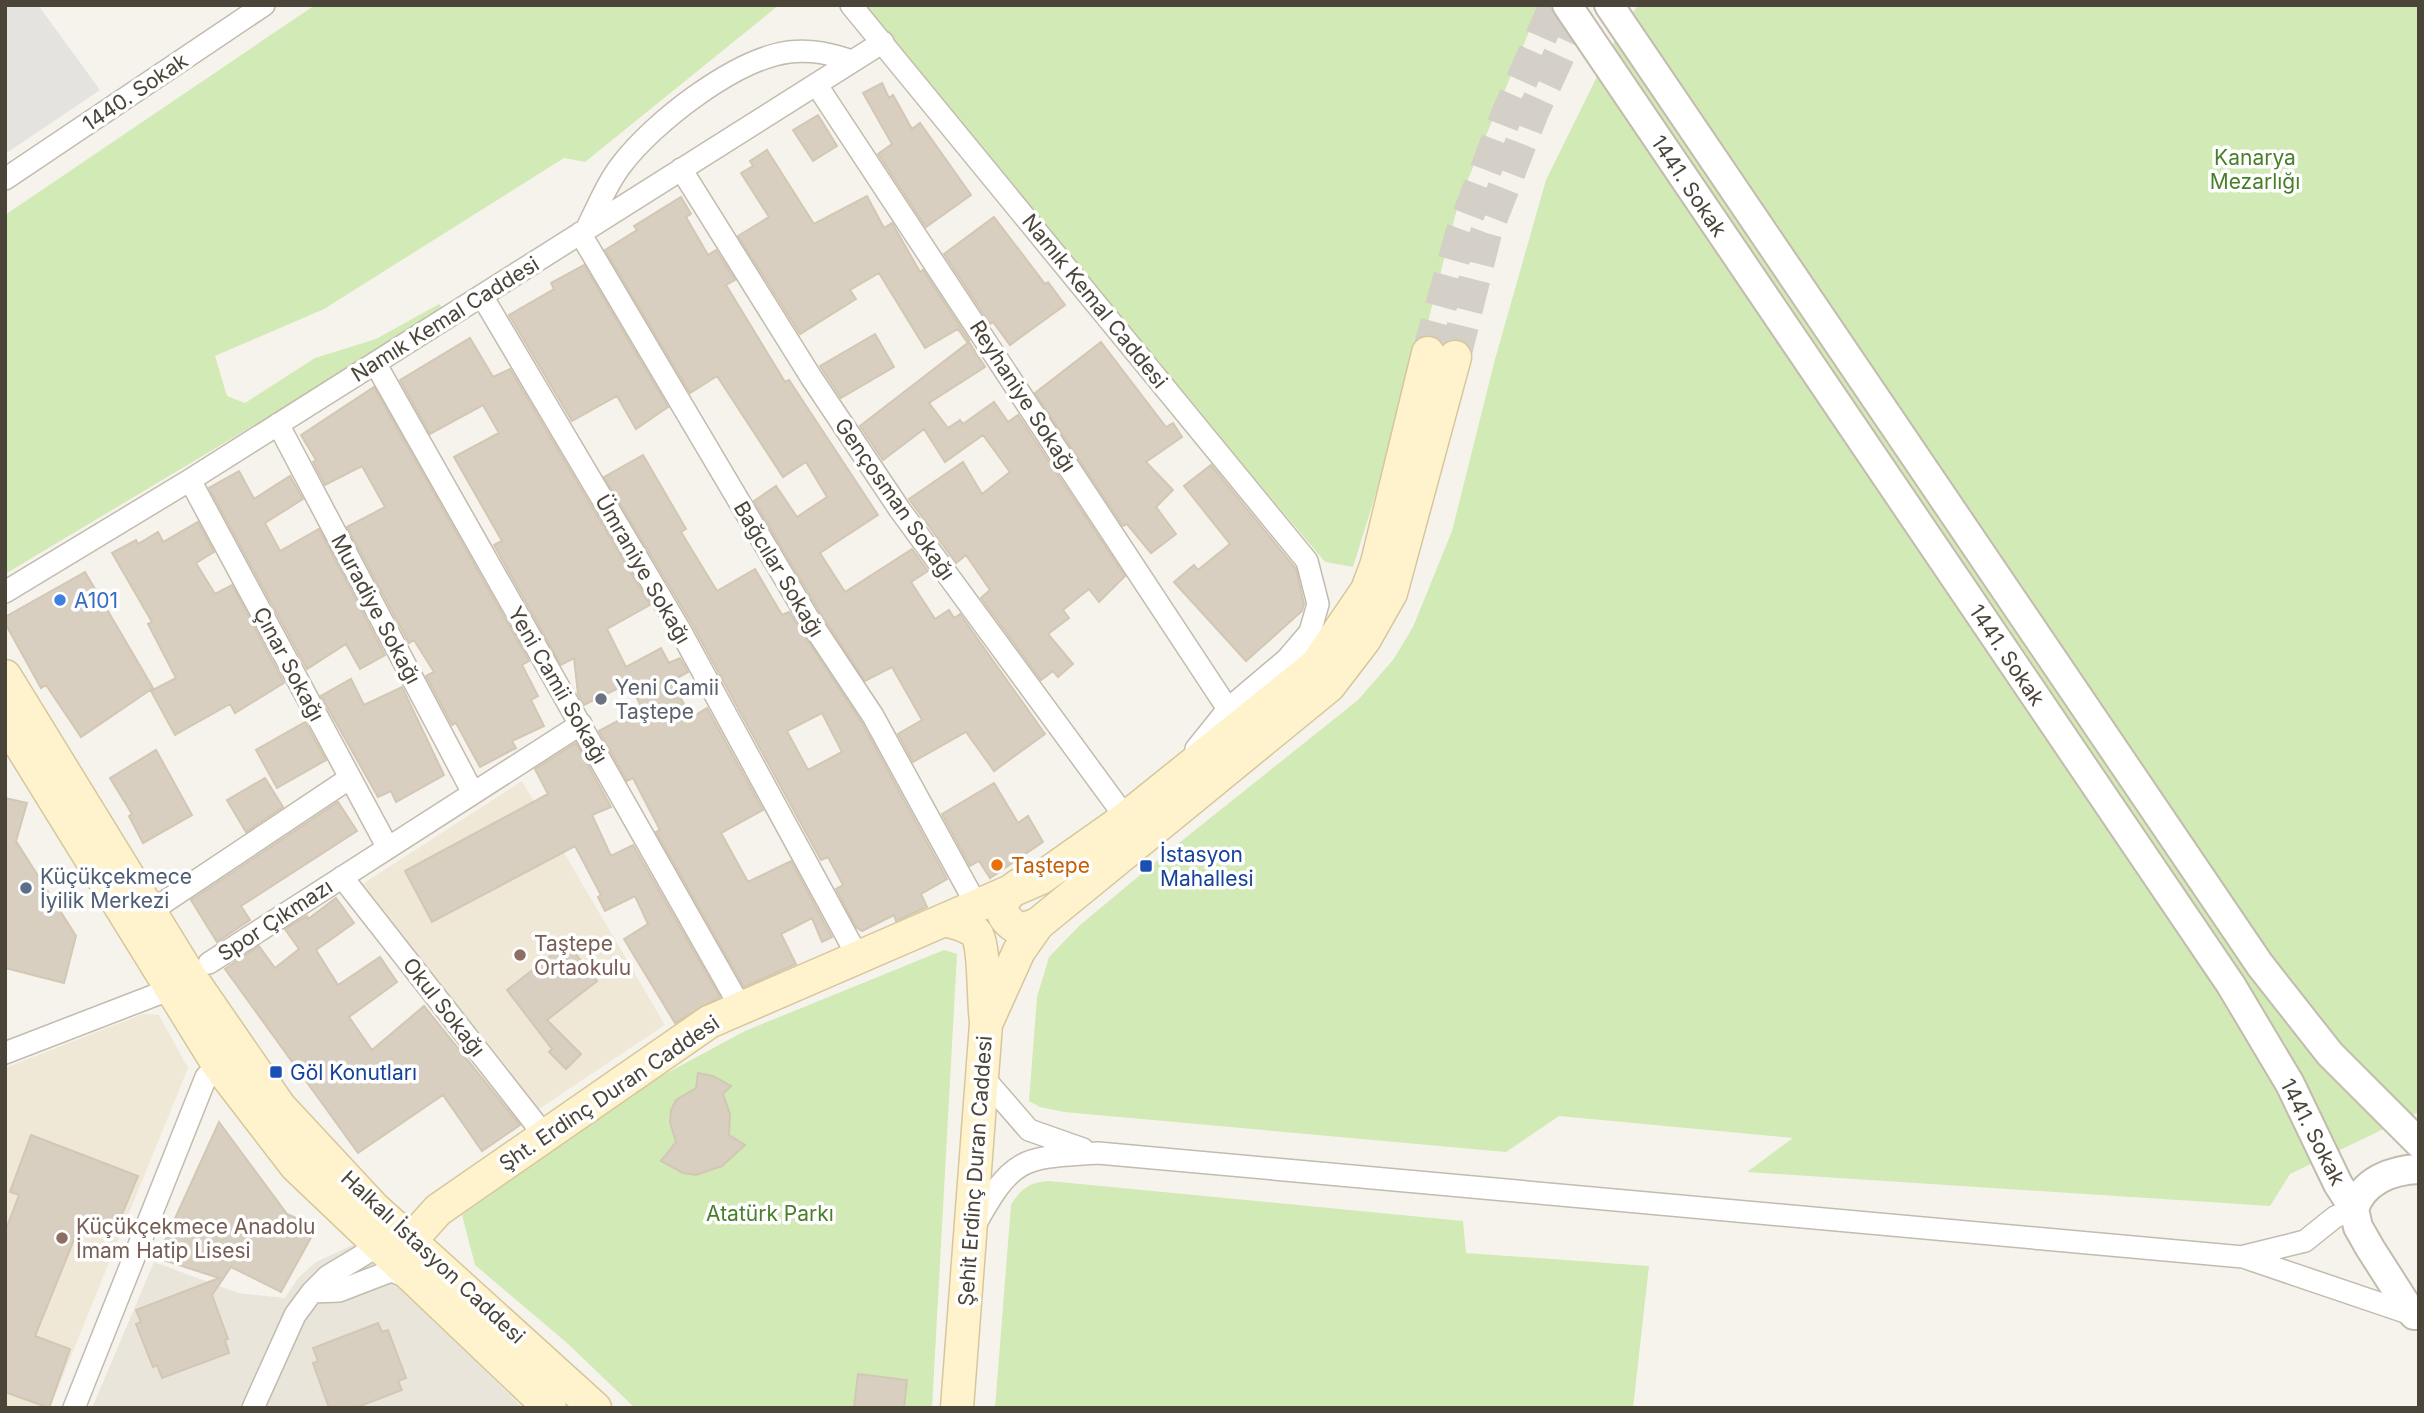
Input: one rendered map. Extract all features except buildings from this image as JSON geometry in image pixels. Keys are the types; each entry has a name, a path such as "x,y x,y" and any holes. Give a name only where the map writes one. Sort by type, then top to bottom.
{"main road":[{"name":"Şehit Erdinç Duran Caddesi","path":"957,1408 986,1024 1019,951 1038,924 1329,686 1366,639 1391,593 1405,550 1442,355 1367,590 1317,665 1126,818 1041,878 976,904"},
{"name":"Halkalı İstasyon Caddesi","path":"5,676 189,976 219,1066 296,1166 550,1408"},
{"name":"Halkalı İstasyon Caddesi","path":"5,720 280,1107 373,1207 595,1408"},
{"path":"1019,885 1002,900 1001,908 1007,922 1021,930 1038,924"},
{"name":"Şht. Erdinç Duran Caddesi","path":"412,1240 438,1210 607,1090 709,1022 945,920 976,904"},
{"path":"945,920 973,930 982,943 982,997 986,1024"},
{"path":"412,1240 418,1282"}],"street":[{"name":"1440. Sokak","path":"5,179 264,5"},
{"name":"Namık Kemal Caddesi","path":"851,5 1307,561 1318,604 1310,632 1287,659 1228,709"},
{"name":"1441. Sokak","path":"1567,5 2231,985 2290,1084 2338,1184 2354,1209 2358,1227 2417,1317"},
{"name":"1441. Sokak","path":"1609,5 2260,965 2330,1054 2419,1143"},
{"name":"Namık Kemal Caddesi","path":"5,592 278,425 883,42"},
{"path":"583,231 622,164 658,126 713,85 751,65 787,52 823,52 852,61"},
{"name":"Reyhaniye Sokağı","path":"816,84 1228,709"},
{"name":"Gençosman Sokağı","path":"681,169 811,377 900,510 1126,818"},
{"name":"Bağcılar Sokağı","path":"583,231 810,621 873,716 976,904"},
{"name":"Ümraniye Sokağı","path":"481,296 680,630 859,957"},
{"name":"Yeni Camii Sokağı","path":"374,363 740,1008"},
{"name":"Muradiye Sokağı","path":"278,425 473,793"},
{"name":"Çınar Sokağı","path":"190,480 388,848"},
{"path":"1162,789 1228,709"},
{"name":"Spor Çıkmazı","path":"5,1053 189,976 581,724"},
{"path":"151,911 350,778"},
{"name":"Okul Sokağı","path":"342,877 545,1136"},
{"path":"74,1408 206,1077 219,1066"},
{"path":"983,1077 1029,1130 1042,1138 1098,1153 2243,1257 2417,1317"},
{"path":"969,1236 995,1188 1009,1172 1034,1159 1098,1153"},
{"path":"2243,1257 2305,1241 2335,1217 2354,1209 2358,1195 2370,1185 2396,1172 2419,1169"},
{"path":"253,1408 295,1315 312,1292 328,1276 379,1246"},
{"path":"312,1292 339,1291 391,1271 418,1282"},
{"path":"962,1362 971,1408"}],"shaded area":[{"path":"5,5 38,5 100,90 5,154"},
{"name":"Taştepe Ortaokulu","path":"522,781 665,1025 536,1111 361,885"},
{"name":"Küçükçekmece Anadolu İmam Hatip Lisesi","path":"143,1014 159,1015 188,1068 50,1408 5,1408 5,1068"},
{"path":"357,1243 523,1408 92,1408 154,1262 238,1293 285,1298 298,1278 316,1262"}],"green space":[{"path":"315,5 779,5 585,162 564,158 324,309 215,356 227,396 245,403 315,358 376,339 439,304 445,311 5,574 5,215"},
{"path":"855,5 1540,5 1459,201 1421,349 1353,567 1325,562"},
{"name":"Kanarya Mezarlığı","path":"1639,5 2419,5 2419,1112 2290,1174 2270,1206 1747,1172 1793,1138 1559,1116 1506,1152 1064,1112 1040,1107 1029,1101 1037,997 1049,957 1079,926 1164,855 1358,700 1393,660 1413,627 1452,531 1494,363 1546,180 1624,22"},
{"name":"Atatürk Parkı","path":"944,950 957,954 932,1408 635,1408 567,1343 475,1265 462,1215 641,1087 745,1031"},
{"path":"1049,1181 1463,1221 1466,1253 1649,1266 1633,1408 995,1408 1011,1205 1026,1187"}],"tunnel":[{"path":"1428,353 1461,234 1507,114 1555,5"},
{"path":"1455,357 1486,233 1533,112 1582,5"}],"place":[{"name":"A101","path":"60,600"},
{"name":"Yeni Camii Taştepe","path":"601,699"},
{"name":"Taştepe","path":"997,865"},
{"name":"İstasyon Mahallesi","path":"1146,866"},
{"name":"Küçükçekmece İyilik Merkezi","path":"26,888"},
{"name":"Taştepe Ortaokulu","path":"520,955"},
{"name":"Göl Konutları","path":"276,1072"},
{"name":"Küçükçekmece Anadolu İmam Hatip Lisesi","path":"62,1238"}]}
